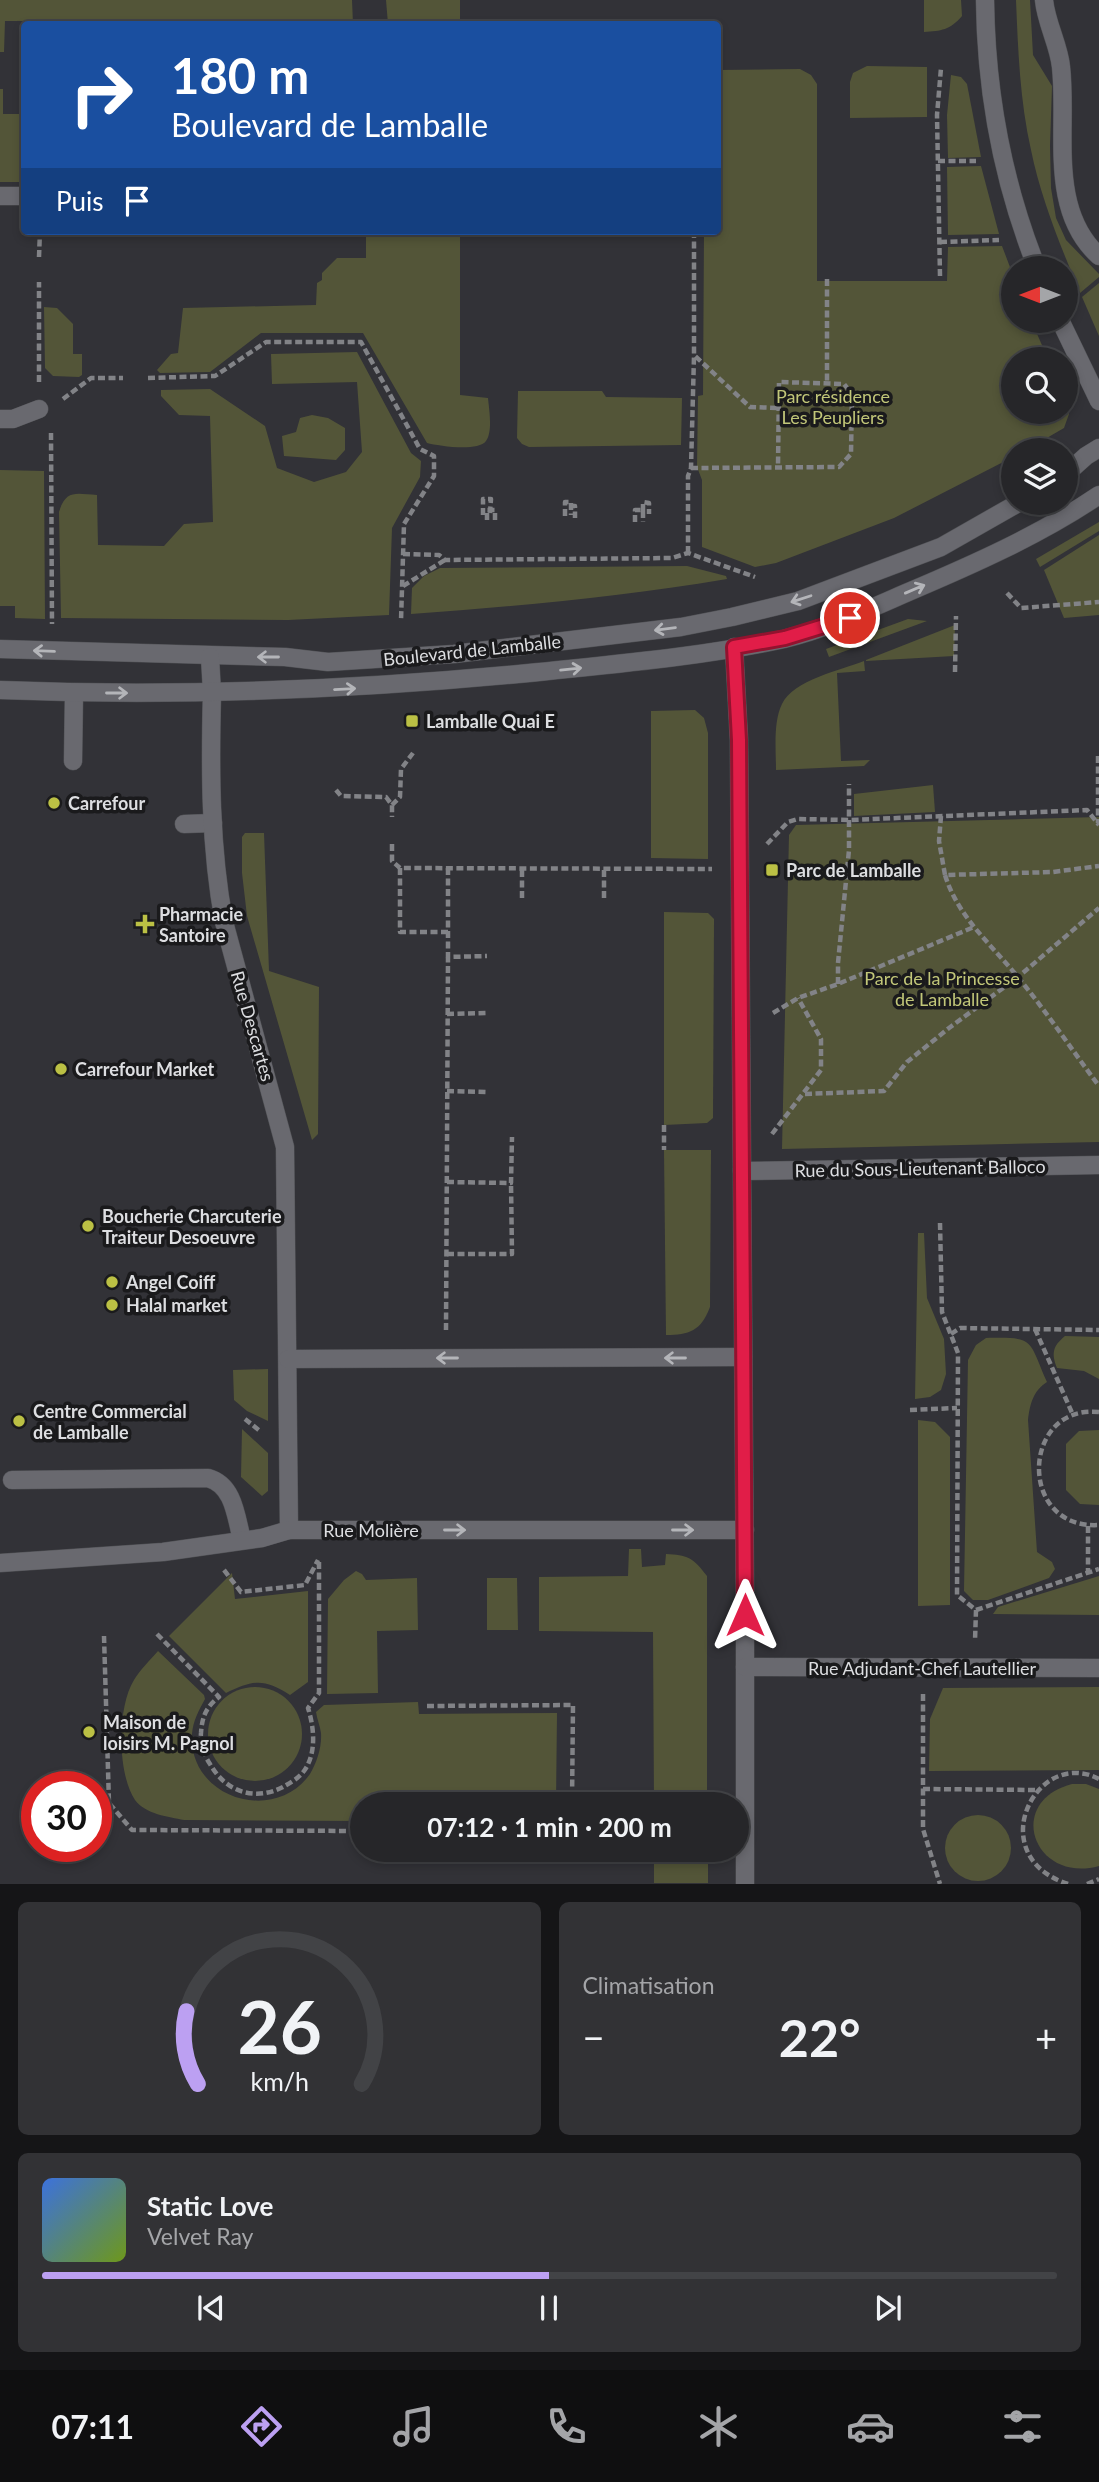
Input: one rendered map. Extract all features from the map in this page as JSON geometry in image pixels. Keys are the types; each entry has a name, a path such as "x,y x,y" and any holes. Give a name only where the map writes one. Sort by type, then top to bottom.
{"street":[{"path":"985,0 986,49 993,108 1006,170 1032,256"},
{"path":"1045,0 1061,66 1066,194 1073,220 1099,256"},
{"path":"0,196 21,196"},
{"path":"1066,333 1099,401"},
{"path":"0,419 45,415"},
{"path":"1078,463 1099,448"},
{"name":"Boulevard de Lamballe","path":"0,690 212,693 374,687 652,661 785,638 850,618 958,571 1072,513 1099,495"},
{"name":"Boulevard de Lamballe","path":"0,649 210,657 285,657 328,662 412,657 681,627 798,601 940,547 1001,513"},
{"path":"732,617 739,740 745,1884"},
{"path":"210,657 212,693"},
{"path":"73,761 74,693"},
{"name":"Rue Descartes","path":"212,693 218,891 285,1147 289,1530"},
{"path":"184,824 214,823"},
{"name":"Rue du Sous-Lieutenant Balloco","path":"742,1171 1099,1165"},
{"path":"288,1359 743,1357"},
{"path":"12,1480 218,1480 227,1489 242,1540"},
{"name":"Rue Molière","path":"0,1563 163,1552 262,1538 289,1530 745,1530"},
{"name":"Rue Adjudant-Chef Lautellier","path":"745,1667 1099,1668"}],"path":[{"path":"940,68 937,115 940,276"},
{"path":"938,162 988,161"},
{"path":"39,257 40,235"},
{"path":"688,554 688,476 691,468 694,355 694,235"},
{"path":"940,242 1009,240"},
{"path":"827,279 827,383"},
{"path":"39,282 52,625"},
{"path":"148,378 215,376 266,342 362,342 420,449 434,456 434,476 404,524 401,621"},
{"path":"694,355 750,407 779,408"},
{"path":"61,401 91,378 123,378"},
{"path":"691,468 839,467 851,454 852,394 844,384 779,382 778,467"},
{"path":"490,513 491,499 483,499 485,517 487,510 495,510 495,521"},
{"path":"635,522 635,510 643,510 645,517"},
{"path":"403,554 439,555 445,560"},
{"path":"402,587 445,560 672,558 688,554 755,577"},
{"path":"1007,593 1021,608 1099,602"},
{"path":"955,672 956,617"},
{"path":"392,805 400,797 401,769 413,753"},
{"path":"1098,756 1099,824"},
{"path":"838,984 849,850 849,784"},
{"path":"335,790 341,796 386,797 392,805 392,817"},
{"path":"766,845 788,822 798,819 850,820 1087,810 1099,824"},
{"path":"941,816 939,841 951,895 974,927 1018,977 1099,1086"},
{"path":"392,844 392,861 400,868 721,869"},
{"path":"945,875 1053,872 1099,866"},
{"path":"400,868 400,932 448,932"},
{"path":"446,1323 448,868"},
{"path":"522,869 522,898"},
{"path":"604,869 604,898"},
{"path":"804,1094 884,1091 907,1062 1018,977 1099,908"},
{"path":"773,1013 798,998 974,927"},
{"path":"448,957 487,956"},
{"path":"772,1134 821,1070 821,1039 798,998"},
{"path":"447,1014 487,1013"},
{"path":"447,1091 487,1092"},
{"path":"664,1125 664,1150"},
{"path":"447,1254 512,1254 512,1137"},
{"path":"447,1182 511,1183"},
{"path":"940,1223 942,1312 958,1353 957,1595 976,1611"},
{"path":"951,1334 960,1328 1099,1329"},
{"path":"1035,1329 1073,1415"},
{"path":"910,1410 957,1408"},
{"path":"1099,1412 1073,1415 1057,1425 1045,1440 1038,1457 1038,1476 1043,1494 1055,1509 1070,1520 1088,1526 1099,1525"},
{"path":"1088,1526 1088,1573"},
{"path":"157,1634 219,1697 209,1704 202,1718 201,1738 205,1756 226,1785 241,1793 259,1794 279,1789 305,1770 314,1738 308,1708 319,1693 318,1560 305,1585 241,1592 219,1564"},
{"path":"976,1611 1099,1569"},
{"path":"975,1651 976,1611"},
{"path":"104,1636 110,1803 132,1830 350,1831"},
{"path":"923,1682 923,1829 940,1884"},
{"path":"427,1706 573,1705 572,1792"},
{"path":"1068,1884 1039,1869 1028,1855 1023,1838 1023,1819 1029,1801 1057,1777 1075,1773 1099,1779"},
{"path":"923,1789 1039,1790"},
{"path":"1087,1884 1099,1879"}],"green space":[{"path":"0,0 352,0 353,21 5,21 4,52 0,52"},
{"path":"386,0 460,0 460,21 388,21"},
{"path":"924,0 961,0 962,16 945,29 924,32"},
{"path":"1016,0 1030,0 1033,55 1052,86 1051,188 1056,218 1066,240 1099,274 1099,277 1080,293 1078,256 1065,256 1035,168 1027,132"},
{"path":"867,66 927,67 927,117 850,118 850,82 853,73"},
{"name":"Parc résidence Les Peupliers","path":"800,69 811,75 817,84 817,281 947,281 948,247 1002,246 1006,256 1001,256 1001,333 1037,333 1043,347 1001,347 1001,424 1065,424 1064,428 1047,438 1001,438 1001,463 894,518 776,563 755,567 702,547 702,480 697,467 698,396 703,395 704,235 721,235 721,70"},
{"path":"951,75 961,77 967,84 981,157 948,158 947,115"},
{"path":"0,89 3,89 3,114 21,114 21,182 0,182"},
{"path":"981,166 999,234 948,235 947,167"},
{"path":"366,235 460,235 460,395 488,398 489,432 482,444 458,447 427,443 363,333 261,333 210,372 160,373 157,370 171,354 178,353 183,308 316,305 317,283 322,280 322,273 337,258 366,258"},
{"path":"1099,283 1099,336 1082,297"},
{"path":"44,307 57,308 73,324 73,354 82,354 82,375 79,377 53,376 45,368"},
{"path":"357,352 411,453 421,461 420,477 392,528 389,615 288,620 61,618 59,512 69,496 97,495 98,545 164,546 184,524 213,522 210,416 179,415 161,396 161,390 210,389 265,426 277,468 314,482 346,472 362,452 357,382 272,384 271,354"},
{"path":"518,391 602,391 606,397 682,398 681,445 529,447 517,438"},
{"path":"312,415 328,418 345,428 345,450 336,460 284,456 282,436 296,432 300,418"},
{"path":"0,470 44,471 45,619 15,618 15,606 0,606"},
{"path":"1099,522 1099,531 1040,567 1036,559"},
{"path":"1099,535 1099,615 1064,618 1044,570"},
{"path":"687,566 726,576 727,579 569,600 411,614 412,588 424,576 440,568"},
{"path":"908,619 927,621 829,657 826,649"},
{"path":"955,625 954,656 866,661 866,660"},
{"path":"864,661 865,671 837,673 841,761 870,760 864,766 776,770 777,719 788,696 807,682"},
{"path":"695,710 704,718 708,733 708,859 651,858 651,711"},
{"path":"933,785 935,812 854,816 854,794"},
{"name":"Parc de la Princesse de Lamballe","path":"1099,817 1099,1142 782,1149 789,835 796,825"},
{"path":"245,833 264,833 269,971 319,987 318,1134 312,1140 247,916 242,873 242,837"},
{"path":"664,912 708,913 714,919 713,1118 707,1123 664,1125"},
{"path":"664,1150 711,1150 710,1307 703,1322 693,1330 674,1335 666,1335"},
{"path":"918,1233 924,1233 927,1298 944,1339 946,1374 941,1390 930,1397 915,1399"},
{"path":"1065,1336 1099,1337 1099,1379 1084,1371 1057,1368 1054,1350"},
{"path":"986,1338 1014,1338 1028,1344 1033,1349 1047,1382 1038,1389 1033,1398 1028,1420 1037,1552 1052,1562 1055,1569 1049,1578 988,1600 973,1600 964,1591 968,1360 976,1345"},
{"path":"268,1369 268,1421 247,1411 234,1400 233,1370"},
{"path":"918,1420 935,1422 950,1437 950,1605 918,1606"},
{"path":"242,1429 268,1453 268,1491 262,1496 241,1477"},
{"path":"1099,1430 1099,1505 1080,1504 1066,1490 1066,1444 1079,1431"},
{"path":"629,1549 641,1549 642,1567 665,1565 666,1554 679,1555 693,1561 707,1576 707,1792 654,1792 653,1632 539,1631 539,1577 628,1576"},
{"path":"356,1571 366,1580 417,1578 418,1630 377,1631 378,1693 327,1694 328,1599 344,1580"},
{"path":"232,1573 235,1599 308,1591 308,1682 290,1695 265,1683 251,1683 226,1693 169,1636"},
{"path":"1099,1576 1099,1615 993,1614 998,1607"},
{"path":"487,1578 517,1578 518,1630 487,1630"},
{"path":"158,1651 204,1695 205,1699 192,1734 194,1756 204,1774 218,1788 236,1797 256,1801 276,1798 294,1790 310,1774 321,1744 316,1712 324,1705 418,1702 419,1714 557,1713 556,1792 350,1792 350,1821 184,1820 151,1812 135,1800 129,1788 122,1757 124,1706 128,1692 142,1669"},
{"path":"255,1687 273,1690 288,1701 299,1716 302,1734 299,1752 288,1767 273,1778 255,1781 237,1778 222,1767 211,1752 208,1734 211,1716 222,1701 237,1690"},
{"path":"1099,1687 1099,1770 929,1771 930,1719 943,1688"},
{"path":"1072,1784 1086,1784 1099,1789 1099,1866 1076,1868 1058,1863 1044,1853 1036,1838 1034,1823 1038,1807 1051,1793"},
{"path":"978,1815 991,1817 1001,1825 1009,1835 1009,1861 1001,1871 991,1879 978,1881 965,1879 955,1871 947,1861 945,1848 947,1835 955,1825 965,1817"},
{"path":"654,1862 708,1862 708,1883 654,1883"}],"place":[{"name":"Lamballe Quai E","path":"412,721"},
{"name":"Carrefour","path":"54,803"},
{"name":"Parc de Lamballe","path":"772,870"},
{"name":"Pharmacie Santoire","path":"145,924"},
{"name":"Carrefour Market","path":"61,1069"},
{"name":"Boucherie Charcuterie Traiteur Desoeuvre","path":"88,1226"},
{"name":"Angel Coiff","path":"112,1282"},
{"name":"Halal market","path":"112,1305"},
{"name":"Centre Commercial de Lamballe","path":"19,1421"},
{"name":"Maison de loisirs M. Pagnol","path":"89,1732"}],"route":[{"path":"745,1615 739,740 734,647 785,638 850,618"}]}
